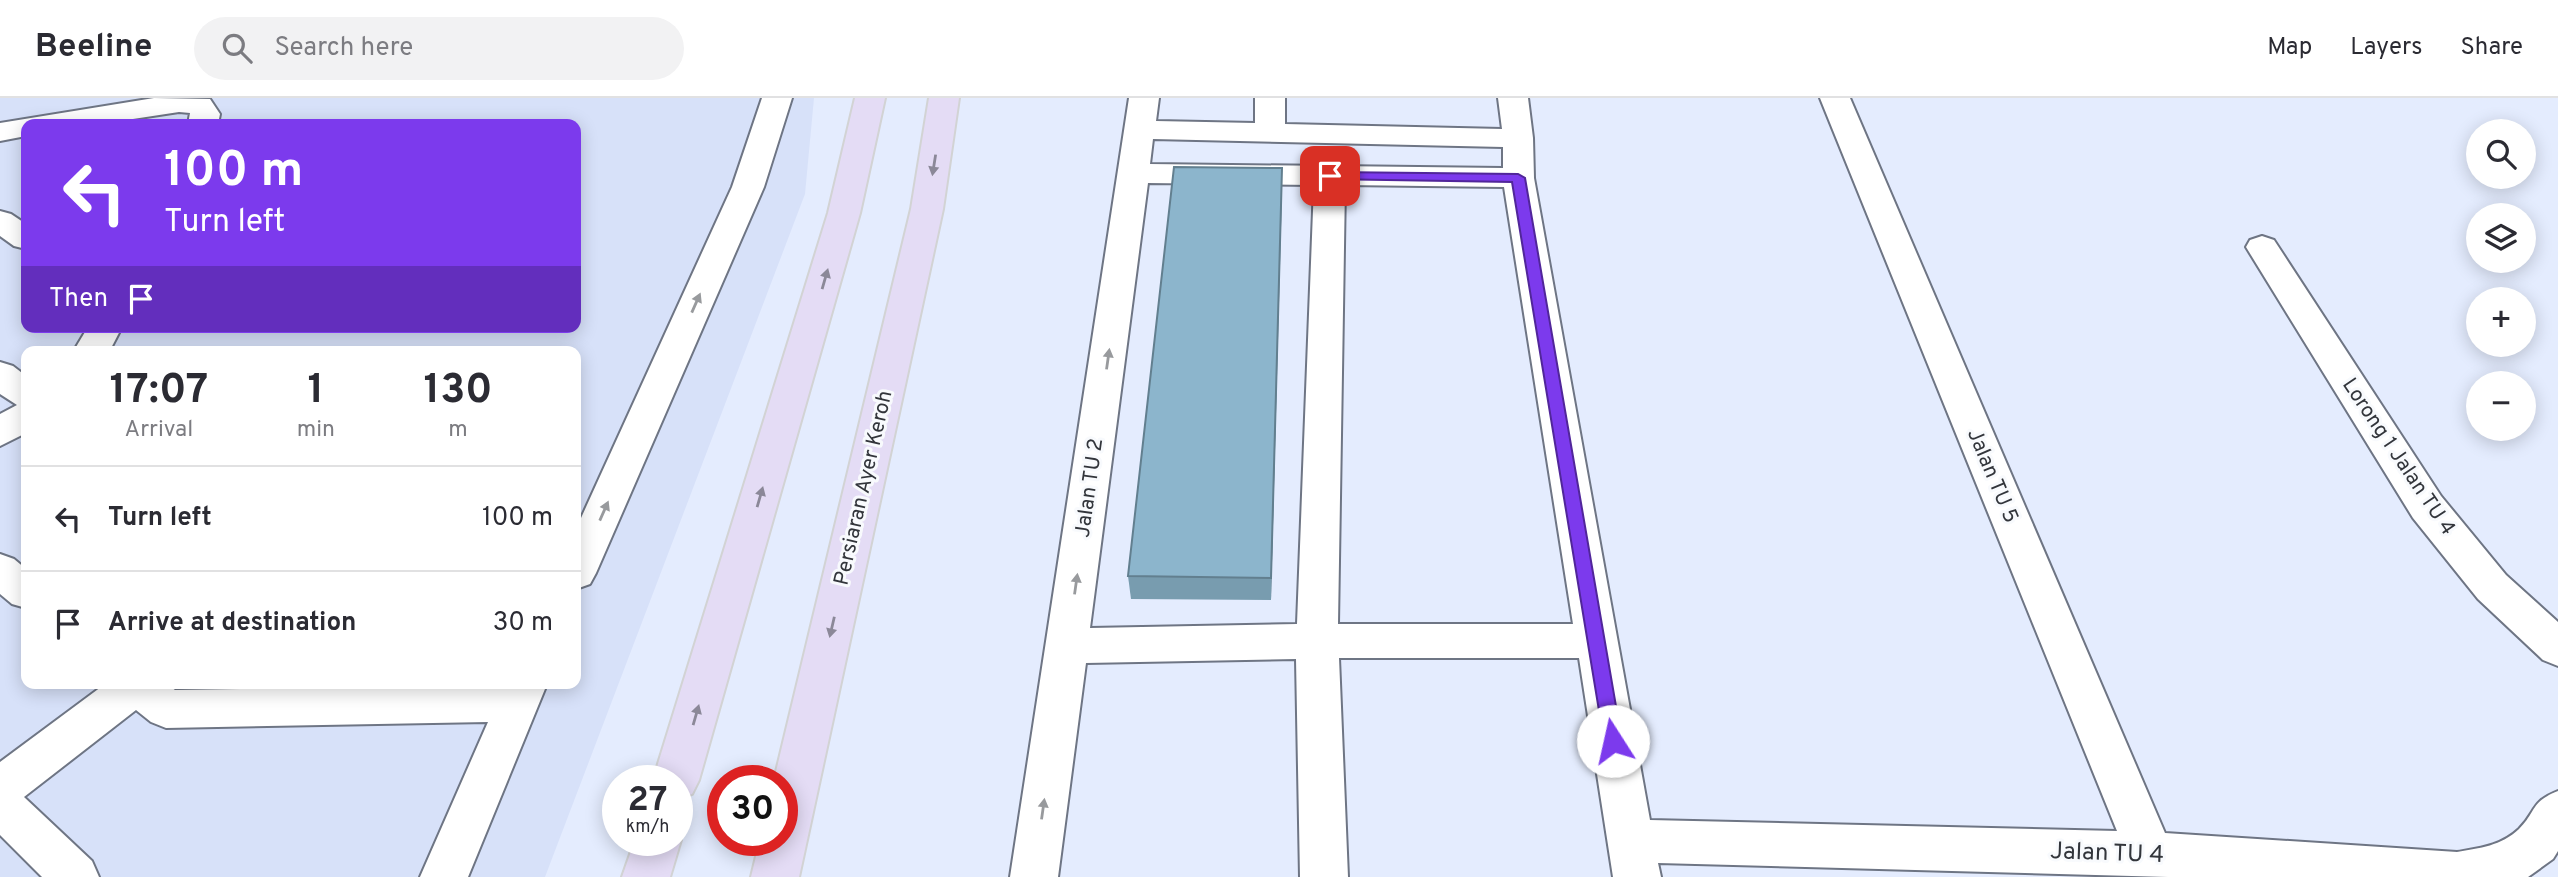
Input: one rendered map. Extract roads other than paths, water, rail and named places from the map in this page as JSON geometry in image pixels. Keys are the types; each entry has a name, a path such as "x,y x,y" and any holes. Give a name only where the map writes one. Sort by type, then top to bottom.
{"main road":[{"path":"682,765 844,213 870,98"},
{"name":"Persiaran Ayer Keroh","path":"775,877 927,209 944,98"},
{"path":"646,877 653,856"},
{"path":"661,877 664,856"}],"street":[{"path":"581,562 748,187 777,98"},
{"path":"1270,98 1270,133"},
{"path":"1513,98 1518,138 1518,178 1634,859"},
{"name":"Jalan TU 5","path":"1835,98 2150,854"},
{"path":"78,119 179,103 200,105 205,114 204,119"},
{"path":"1142,114 1270,133 1518,138"},
{"name":"Jalan TU 2","path":"1034,877 1142,114"},
{"path":"0,132 21,128"},
{"path":"1135,173 1518,178"},
{"path":"1324,877 1317,641 1330,176"},
{"path":"0,221 21,236"},
{"name":"Lorong 1 Jalan TU 4","path":"2262,247 2427,507 2492,587 2558,648"},
{"path":"0,375 21,391"},
{"path":"0,432 21,419"},
{"path":"0,570 21,588"},
{"path":"1067,646 1317,641 1595,640"},
{"path":"0,788 132,689"},
{"path":"142,689 166,709 522,693 444,877"},
{"path":"0,804 75,877"},
{"name":"Jalan TU 4","path":"1634,859 2150,854 2457,874 2505,866 2536,844 2558,812"}]}
